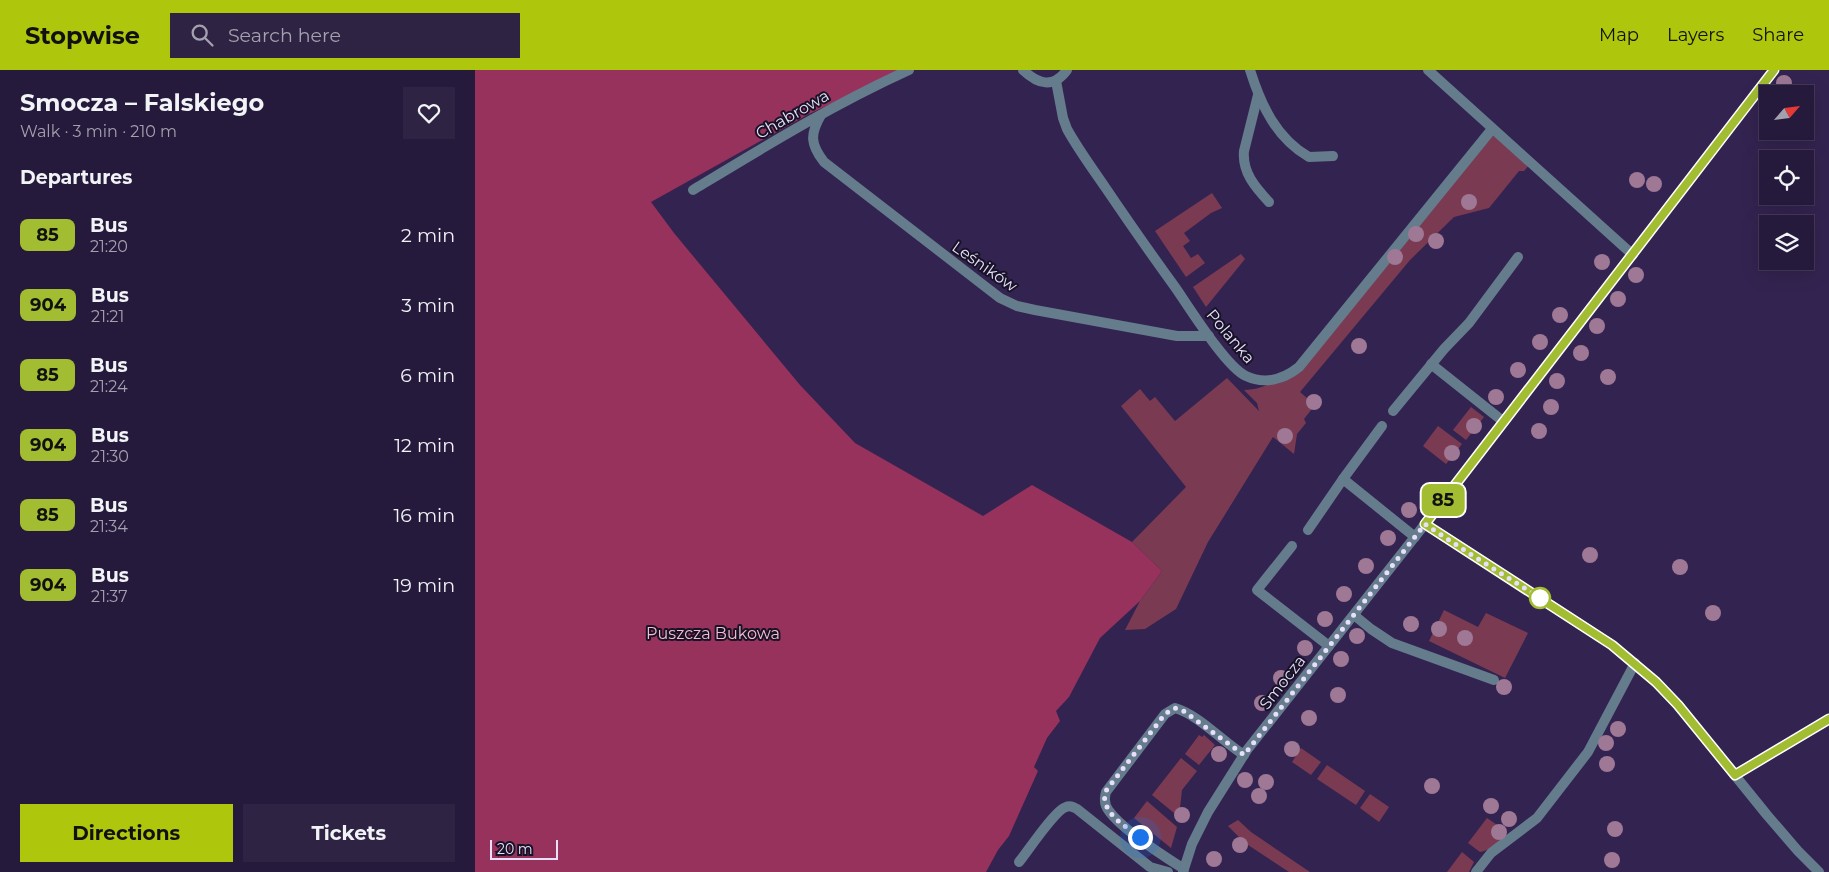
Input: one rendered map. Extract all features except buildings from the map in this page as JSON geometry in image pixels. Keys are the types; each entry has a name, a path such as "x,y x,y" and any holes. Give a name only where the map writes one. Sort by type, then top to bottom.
{"street":[{"name":"Chabrowa","path":"693,190 779,138 909,70"},
{"path":"1023,70 1039,81 1056,81 1067,70"},
{"path":"1250,70 1258,95 1274,126 1283,137 1309,157 1333,156"},
{"path":"1428,70 1633,255"},
{"name":"Polanka","path":"1056,81 1063,118 1073,140 1229,362 1245,376 1260,380 1276,380 1290,374 1299,367 1492,129"},
{"path":"1258,95 1243,160 1255,186 1269,202"},
{"name":"Leśników","path":"821,115 814,126 813,139 817,154 823,162 1000,298 1017,306 1035,310 1177,336 1209,336"},
{"path":"1393,411 1431,364 1469,322 1518,257"},
{"path":"1431,364 1504,422"},
{"path":"1309,530 1382,426"},
{"path":"1343,479 1415,537"},
{"name":"Smocza","path":"1183,870 1192,844 1208,812 1244,755 1425,524 1612,645 1635,662"},
{"path":"1292,546 1257,590 1329,646"},
{"path":"1354,615 1392,643 1494,680"},
{"path":"1476,872 1491,854 1537,818 1591,745 1635,662 1678,705 1798,851 1819,872"},
{"path":"1183,870 1124,825 1109,811 1105,803 1105,792 1165,714 1175,708 1182,710 1199,721 1244,755"},
{"path":"1735,775 1829,719"},
{"path":"1019,862 1062,808 1072,806 1149,867 1168,872"}],"shaded area":[{"path":"1492,129 1531,163 1524,171 1519,171 1489,208 1454,217 1410,260 1300,392 1315,405 1304,419 1306,423 1297,434 1294,454 1273,437 1208,542 1176,609 1145,629 1125,630 1140,601 1162,571 1132,542 1186,487 1121,406 1140,389 1150,401 1155,397 1175,421 1227,378 1259,411 1257,403 1244,390 1262,387 1290,375"},
{"path":"1212,193 1222,208 1211,213 1184,233 1190,241 1183,246 1191,258 1198,254 1205,263 1186,277 1155,231"},
{"path":"1241,254 1245,259 1206,307 1193,287"},
{"path":"1471,407 1484,417 1466,440 1453,430"},
{"path":"1438,426 1462,444 1446,464 1423,446"},
{"path":"1444,610 1478,627 1486,613 1528,633 1505,678 1429,641"},
{"path":"1199,735 1202,737 1204,735 1215,745 1199,765 1185,754"},
{"path":"1301,748 1321,762 1311,775 1292,762"},
{"path":"1181,758 1197,771 1182,790 1179,817 1152,795"},
{"path":"1327,765 1365,791 1356,805 1317,779"},
{"path":"1370,794 1389,807 1379,822 1360,808"},
{"path":"1147,801 1177,827 1171,848 1134,818"},
{"path":"1487,818 1503,829 1505,834 1494,845 1480,852 1468,843"},
{"path":"1238,820 1251,832 1310,872 1289,872 1245,843 1228,826"},
{"path":"1462,852 1474,862 1469,872 1447,872"}],"green space":[{"name":"Puszcza Bukowa","path":"475,70 904,70 809,114 651,202 674,233 800,385 855,443 983,516 1032,485 1132,542 1162,571 1140,601 1100,638 1069,697 1056,711 1060,721 1047,738 1034,767 1038,771 1009,836 998,850 986,872 475,872"}],"bus line":[{"name":"85","path":"1774,70 1425,524 1568,616 1635,662 1678,705 1735,775 1829,719"}],"route":[{"path":"1140,837 1109,811 1105,803 1105,792 1165,714 1175,708 1182,710 1244,755 1425,524 1542,599 1540,598"}]}
